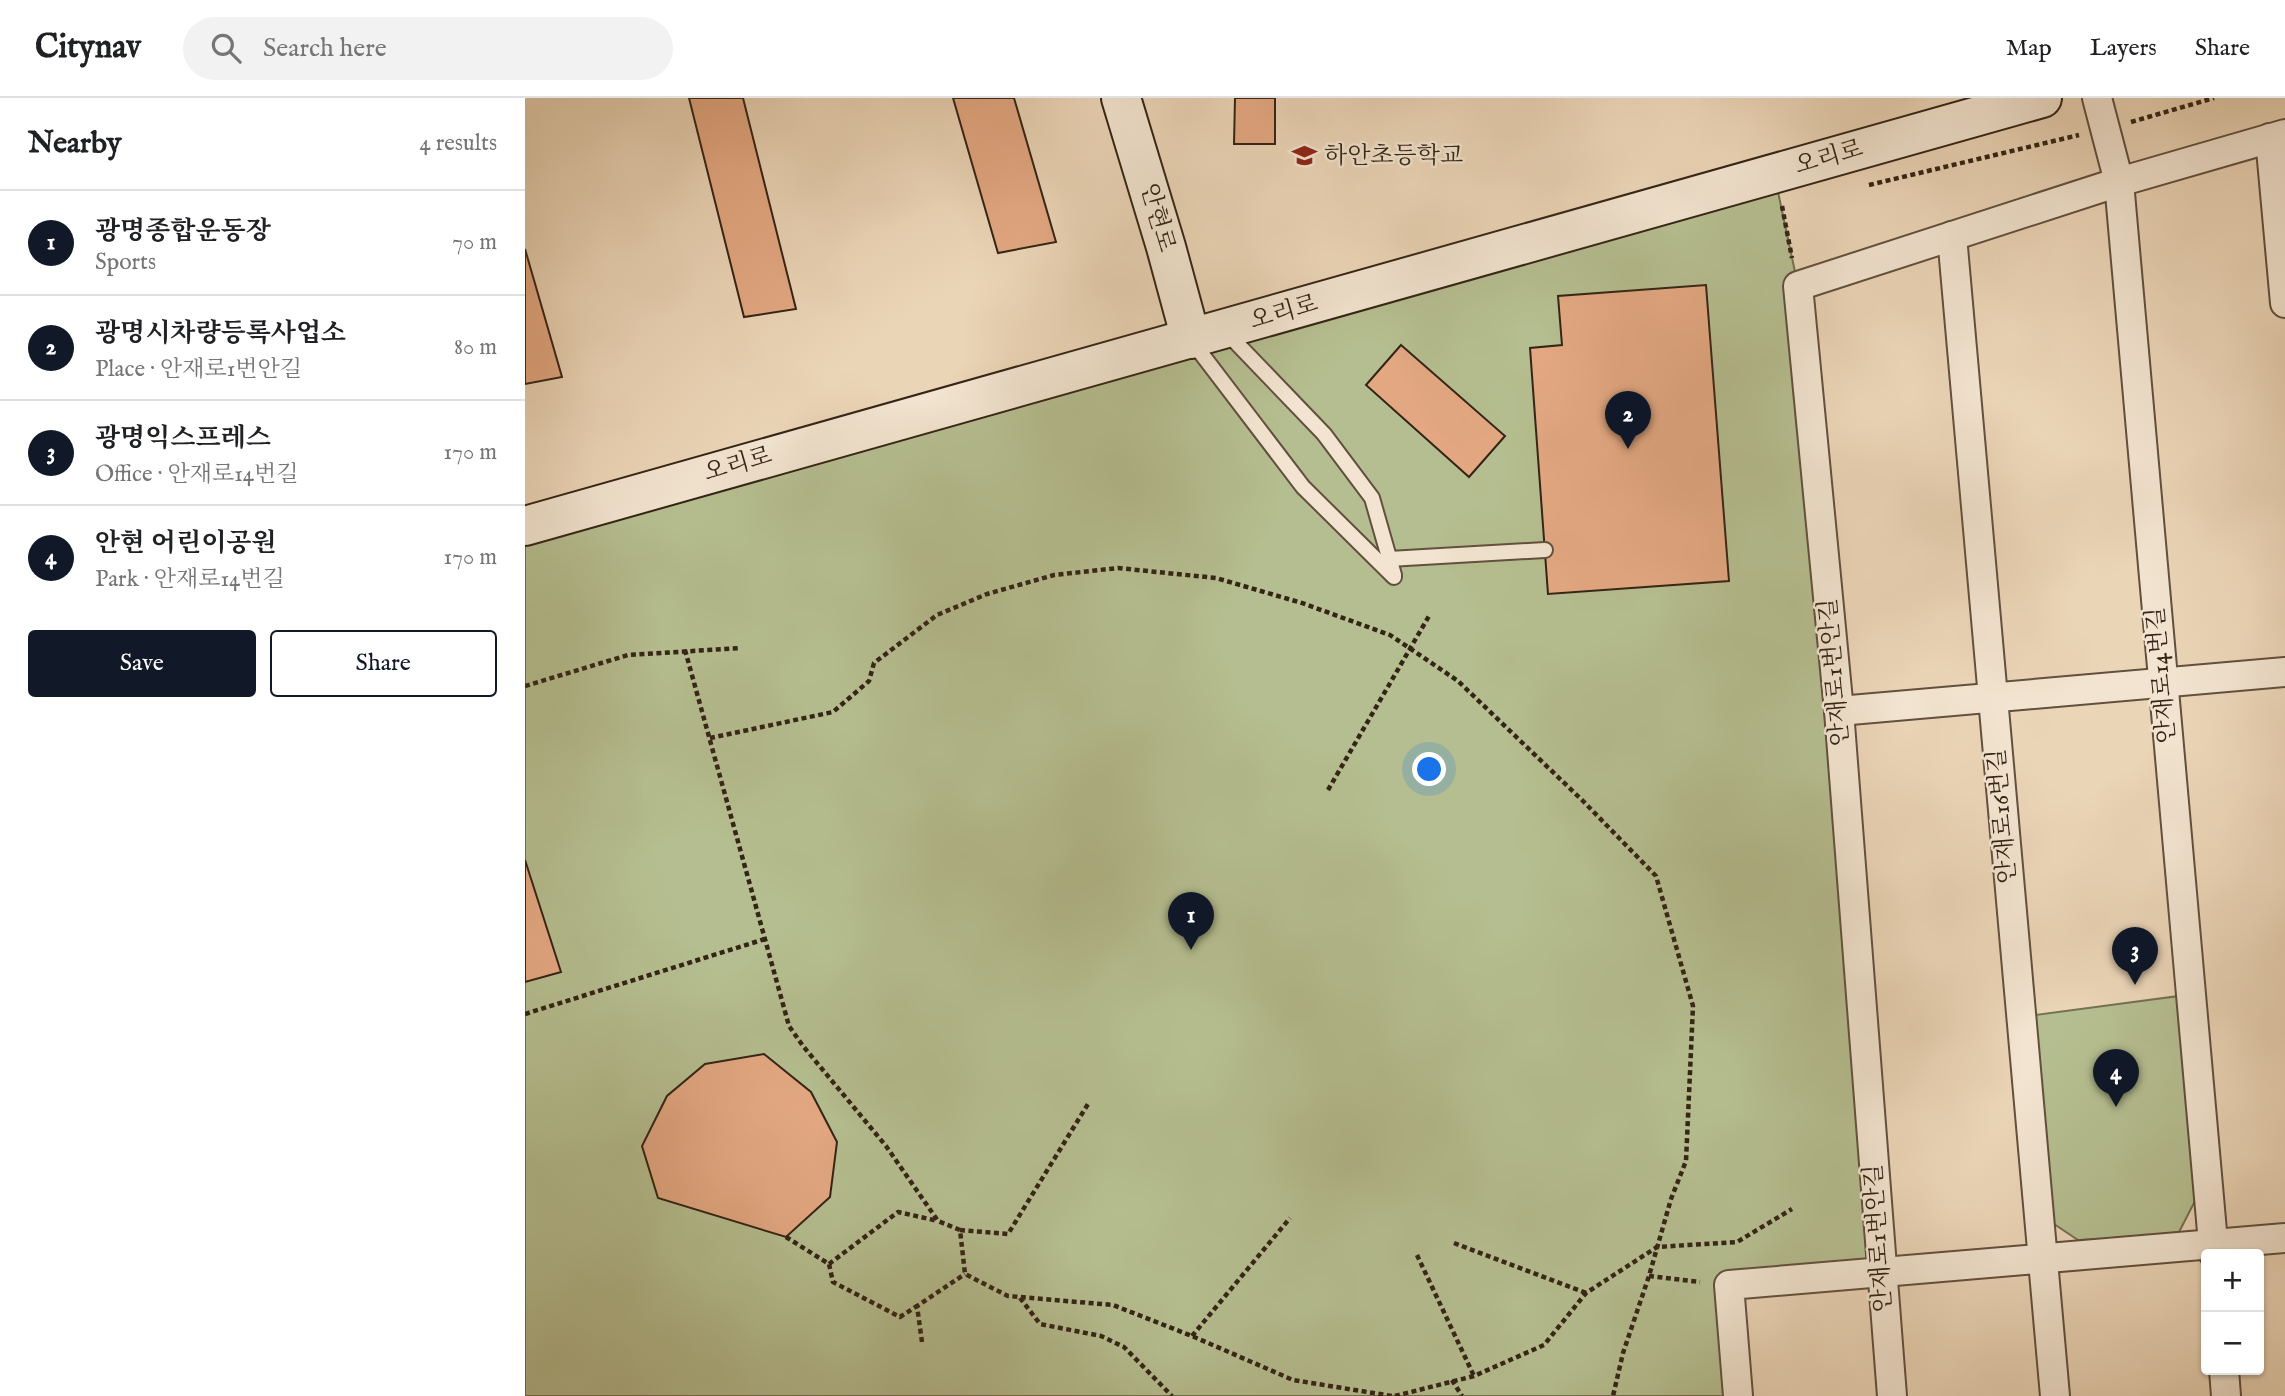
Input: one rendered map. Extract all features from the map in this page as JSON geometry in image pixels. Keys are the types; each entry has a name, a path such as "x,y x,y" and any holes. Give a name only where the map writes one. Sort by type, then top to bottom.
{"main road":[{"name":"안현로","path":"1121,98 1166,247 1207,335"},
{"name":"오리로","path":"525,526 2042,98"}],"street":[{"name":"안재로14번길","path":"2097,98 2119,182 2213,1249"},
{"path":"1798,286 2119,182 2277,136 2285,303"},
{"name":"안재로16번길","path":"1952,236 2055,1396"},
{"name":"안재로1번안길","path":"1798,286 1839,711 1892,1396"},
{"path":"1839,711 2285,672"},
{"path":"2213,1249 2285,1238"},
{"path":"1738,1396 1729,1285 2043,1258 2201,1250"},
{"path":"2225,1375 2227,1396"}],"lane":[{"path":"1207,335 1324,434 1372,498 1394,577 1303,487 1207,335"},
{"path":"1389,559 1545,550"}],"path":[{"path":"1863,187 2105,129 2214,98"},
{"path":"1795,202 1782,206 1798,286"},
{"path":"710,738 833,712 869,681 874,663 937,615 988,594 1054,575 1118,568 1216,578 1302,603 1390,635 1458,681 1583,801 1656,876 1693,1006 1686,1161 1671,1199 1623,1353 1613,1396"},
{"path":"1328,790 1429,616"},
{"path":"525,686 628,656 741,648"},
{"path":"685,650 789,1026 886,1146 938,1221"},
{"path":"525,1014 765,939"},
{"path":"829,1264 898,1212 938,1221 960,1230 1008,1234 1088,1104"},
{"path":"965,1274 1008,1296 1113,1305 1293,1380 1393,1396 1473,1376 1544,1345 1586,1293 1657,1247 1737,1242 1792,1209"},
{"path":"1192,1336 1290,1218"},
{"path":"960,1230 965,1274"},
{"path":"786,1237 829,1264 833,1282 900,1317 965,1274"},
{"path":"1454,1243 1586,1293"},
{"path":"1417,1255 1473,1376"},
{"path":"1649,1276 1729,1285"},
{"path":"1020,1297 1040,1324 1101,1336 1123,1347 1172,1396"},
{"path":"917,1306 922,1342"},
{"path":"1452,1380 1462,1396"},
{"path":"1349,1389 1351,1396"}],"green space":[{"path":"1774,173 1798,286 1881,1272 1729,1285 1738,1396 525,1396 525,526"},
{"path":"2179,996 2196,1199 2177,1236 2078,1240 2054,1224 2035,1015"}],"building":[{"path":"689,98 743,98 796,309 744,317"},
{"path":"953,98 1014,98 1056,242 998,253"},
{"path":"1235,98 1275,98 1275,144 1234,144"},
{"path":"525,249 562,377 525,384"},
{"path":"1706,285 1729,581 1548,594 1530,348 1562,345 1558,296"},
{"path":"1401,345 1505,436 1469,477 1366,385"},
{"path":"525,860 561,972 525,982"},
{"path":"764,1054 811,1092 837,1142 830,1197 786,1237 658,1198 642,1146 667,1096 705,1064"}],"place":[{"name":"하안초등학교","path":"1304,156"},
{"name":"광명시차량등록사업소","path":"1628,449"},
{"name":"광명종합운동장","path":"1191,950"},
{"name":"광명익스프레스","path":"2135,985"},
{"name":"안현 어린이공원","path":"2116,1107"}]}
